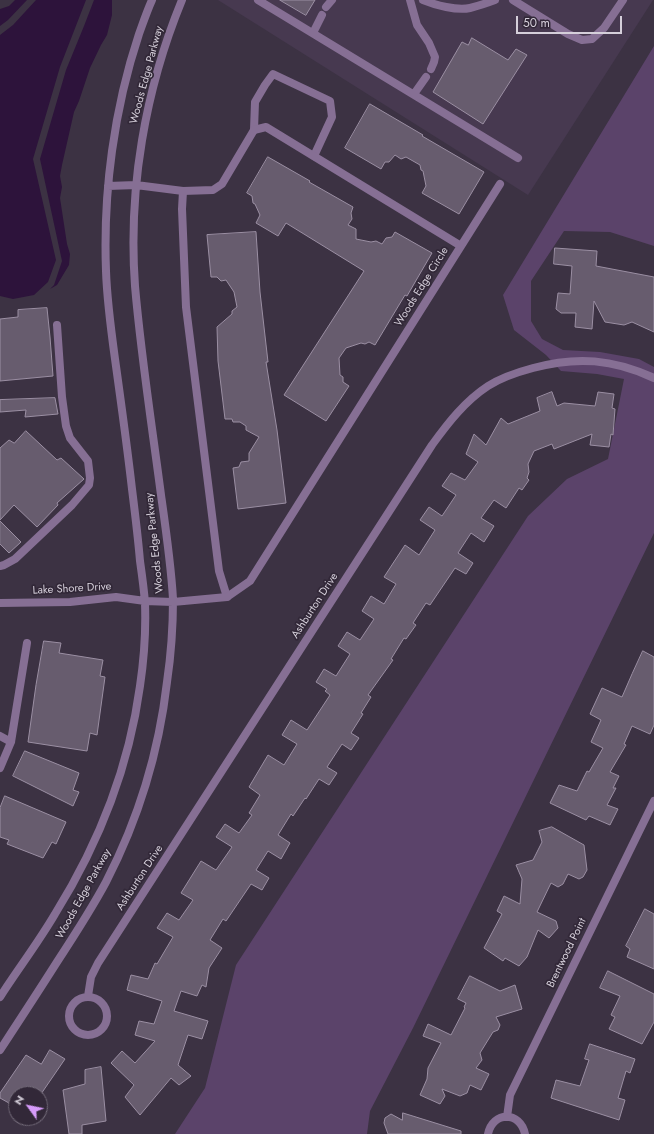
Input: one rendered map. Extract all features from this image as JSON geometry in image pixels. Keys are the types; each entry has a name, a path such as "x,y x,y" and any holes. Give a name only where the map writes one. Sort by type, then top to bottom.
{"street":[{"name":"Woods Edge Parkway","path":"0,997 54,916 73,884 96,838 123,768 133,728 140,687 144,653 145,601 109,314 106,272 106,238 110,162 118,114 130,62 139,33 152,0"},
{"name":"Woods Edge Parkway","path":"0,1050 81,925 105,883 124,844 144,791 162,718 171,644 173,602 169,554 140,340 135,285 133,234 140,148 149,104 162,55 182,0"},
{"path":"258,0 518,158"},
{"path":"326,7 332,0"},
{"path":"410,0 417,25 429,43 435,56 431,69"},
{"path":"423,0 432,4 448,7 469,8 495,0"},
{"path":"513,0 568,34 582,40 592,39 604,28 622,0"},
{"path":"312,33 322,15"},
{"path":"108,186 136,185 183,191 213,190 222,184 254,130 255,102 273,74 330,101 332,117 314,156"},
{"path":"414,94 426,76"},
{"name":"Woods Edge Circle","path":"145,601 173,602 227,597 250,581 461,246 266,127 254,130"},
{"path":"461,246 500,184"},
{"path":"183,191 182,210 186,307 219,571 227,597"},
{"path":"0,566 15,559 72,505 89,485 90,478 88,461 70,438 66,426 62,397 57,325"},
{"name":"Ashburton Drive","path":"88,996 90,978 98,964 444,427 478,394 500,379 524,370 545,365 568,361 589,360 621,366 654,378"},
{"name":"Lake Shore Drive","path":"0,603 70,602 116,597 145,601"},
{"path":"0,768 11,742 27,642"},
{"path":"0,736 11,742"},
{"name":"Brentwood Point","path":"507,1117 510,1095 654,801"},
{"path":"88,996 99,999 104,1004 108,1016 107,1022 103,1028 98,1032 87,1035 81,1034 75,1030 69,1013 75,1002 80,998 88,996"},
{"path":"488,1134 494,1122 499,1118 507,1117 514,1118 520,1122 524,1128 525,1134"}],"shaded area":[{"path":"15,0 27,0 8,20 0,26 0,9 9,6"},
{"path":"36,0 86,0 60,67 33,159 56,260 48,282 34,295 13,299 0,296 0,35 13,25"},
{"path":"94,0 112,0 112,15 107,35 90,68 74,112 62,165 60,176 62,187 60,198 70,254 69,265 57,285 50,289 54,285 62,261 40,159 66,70"},
{"path":"218,0 653,0 528,195"},
{"path":"654,46 654,246 610,232 564,231 531,281 531,321 542,339 563,350 600,352 639,359 654,367 654,533 413,1028 370,1111 367,1134 175,1134 205,1088 236,965 528,516 567,479 608,459 624,379 597,374 561,371 546,355 514,330 503,295"}],"building":[{"path":"280,0 315,0 306,15"},
{"path":"472,38 508,60 516,49 527,55 483,124 433,92 462,42 468,45"},
{"path":"370,104 484,172 459,214 422,193 426,186 423,171 421,170 420,165 406,157 401,159 395,155 389,162 385,162 381,169 345,148"},
{"path":"268,157 353,207 351,213 352,219 348,225 356,229 356,239 371,242 376,241 382,244 386,238 392,237 395,232 432,253 407,296 405,295 375,345 369,342 346,348 339,358 340,375 343,377 343,382 349,386 326,421 284,395 364,271 286,223 278,236 256,223 260,215 255,204 253,203 252,196 247,193"},
{"path":"256,232 260,292 268,362 266,362 277,430 286,503 238,509 233,468 239,467 241,462 249,461 249,453 259,437 246,430 246,426 240,422 233,422 232,419 225,419 218,361 217,327 232,314 232,311 237,307 234,292 226,280 221,281 217,277 211,277 207,235"},
{"path":"555,248 597,251 596,266 654,277 654,332 632,322 624,325 605,322 594,301 592,329 575,327 576,313 561,313 556,309 558,293 570,294 572,266 554,264"},
{"path":"47,308 53,376 0,381 0,319 18,317 18,310"},
{"path":"552,392 557,406 564,403 595,406 598,392 614,394 612,408 615,409 613,435 611,434 609,447 590,445 592,434 554,449 552,444 534,451 528,464 529,472 527,478 529,480 522,490 519,488 506,508 494,500 481,518 494,526 484,542 471,533 458,553 473,563 466,574 455,568 430,605 426,603 413,623 416,625 406,639 404,638 391,659 393,660 368,695 371,697 361,713 363,714 351,733 359,738 351,750 342,744 327,767 337,773 329,785 319,779 293,816 291,814 278,835 290,843 281,859 268,851 256,870 269,878 262,890 251,884 226,921 223,919 210,940 222,948 209,968 206,987 202,985 197,996 181,991 174,1011 208,1021 202,1039 188,1035 178,1065 191,1076 179,1085 171,1078 140,1115 125,1097 134,1085 111,1063 122,1051 135,1063 155,1041 135,1035 139,1021 154,1024 162,1001 127,990 131,975 148,979 155,963 157,964 173,937 157,928 167,913 179,920 193,900 181,893 201,861 216,870 232,847 216,837 225,824 239,833 252,815 249,813 260,795 249,787 268,755 284,765 297,744 282,735 291,720 307,730 330,695 325,691 327,689 316,682 324,669 336,676 350,654 338,646 347,632 360,640 374,619 362,611 371,596 384,604 396,584 384,577 405,545 419,555 435,530 420,520 429,507 442,516 456,495 442,486 451,473 465,480 478,462 466,454 474,434 486,445 501,418 508,424 540,411 537,398"},
{"path":"55,398 58,414 25,417 26,410 0,412 0,400"},
{"path":"26,431 57,460 61,458 84,479 57,503 58,505 37,527 14,505 0,520 0,448 9,440 14,443"},
{"path":"0,521 21,542 9,553 0,544"},
{"path":"44,641 61,643 59,653 103,660 100,676 105,677 97,735 90,733 87,751 28,742"},
{"path":"643,651 654,657 654,725 650,734 632,726 624,744 626,745 610,772 619,776 613,788 616,788 607,805 618,809 610,825 589,816 586,820 550,803 559,785 577,791 587,771 589,772 603,748 591,742 601,720 590,714 602,688 622,697"},
{"path":"25,751 79,773 73,790 79,792 73,806 13,776"},
{"path":"5,796 66,822 56,844 52,842 43,858 7,844 9,840 0,837 0,808"},
{"path":"552,827 584,845 587,870 583,877 579,879 568,874 563,884 558,887 551,883 537,912 556,921 558,928 549,938 538,930 527,957 519,966 505,958 503,961 484,948 502,914 497,911 504,896 520,904 522,879 516,865 533,860 542,842 539,831"},
{"path":"645,909 654,914 654,969 627,957 630,949 626,946"},
{"path":"608,971 654,994 654,1022 642,1044 609,1029 615,1017 611,1015 620,996 600,988"},
{"path":"470,976 500,991 515,985 522,1009 496,1017 500,1025 498,1030 493,1032 480,1053 482,1060 476,1068 489,1074 481,1090 470,1085 467,1093 460,1096 442,1089 445,1096 440,1104 420,1095 427,1079 428,1068 441,1043 423,1036 428,1024 451,1035 465,1008 466,1003 458,999"},
{"path":"590,1044 635,1059 630,1073 626,1071 618,1098 625,1100 619,1120 551,1098 556,1080 580,1086 589,1060 585,1059"},
{"path":"50,1050 65,1059 46,1086 8,1086 8,1102 0,1098 0,1093 26,1055 41,1064"},
{"path":"101,1067 106,1121 82,1125 82,1134 69,1134 63,1090 85,1084 85,1070"},
{"path":"403,1113 461,1131 461,1134 388,1134 384,1123 385,1118 391,1114 402,1120"}]}
